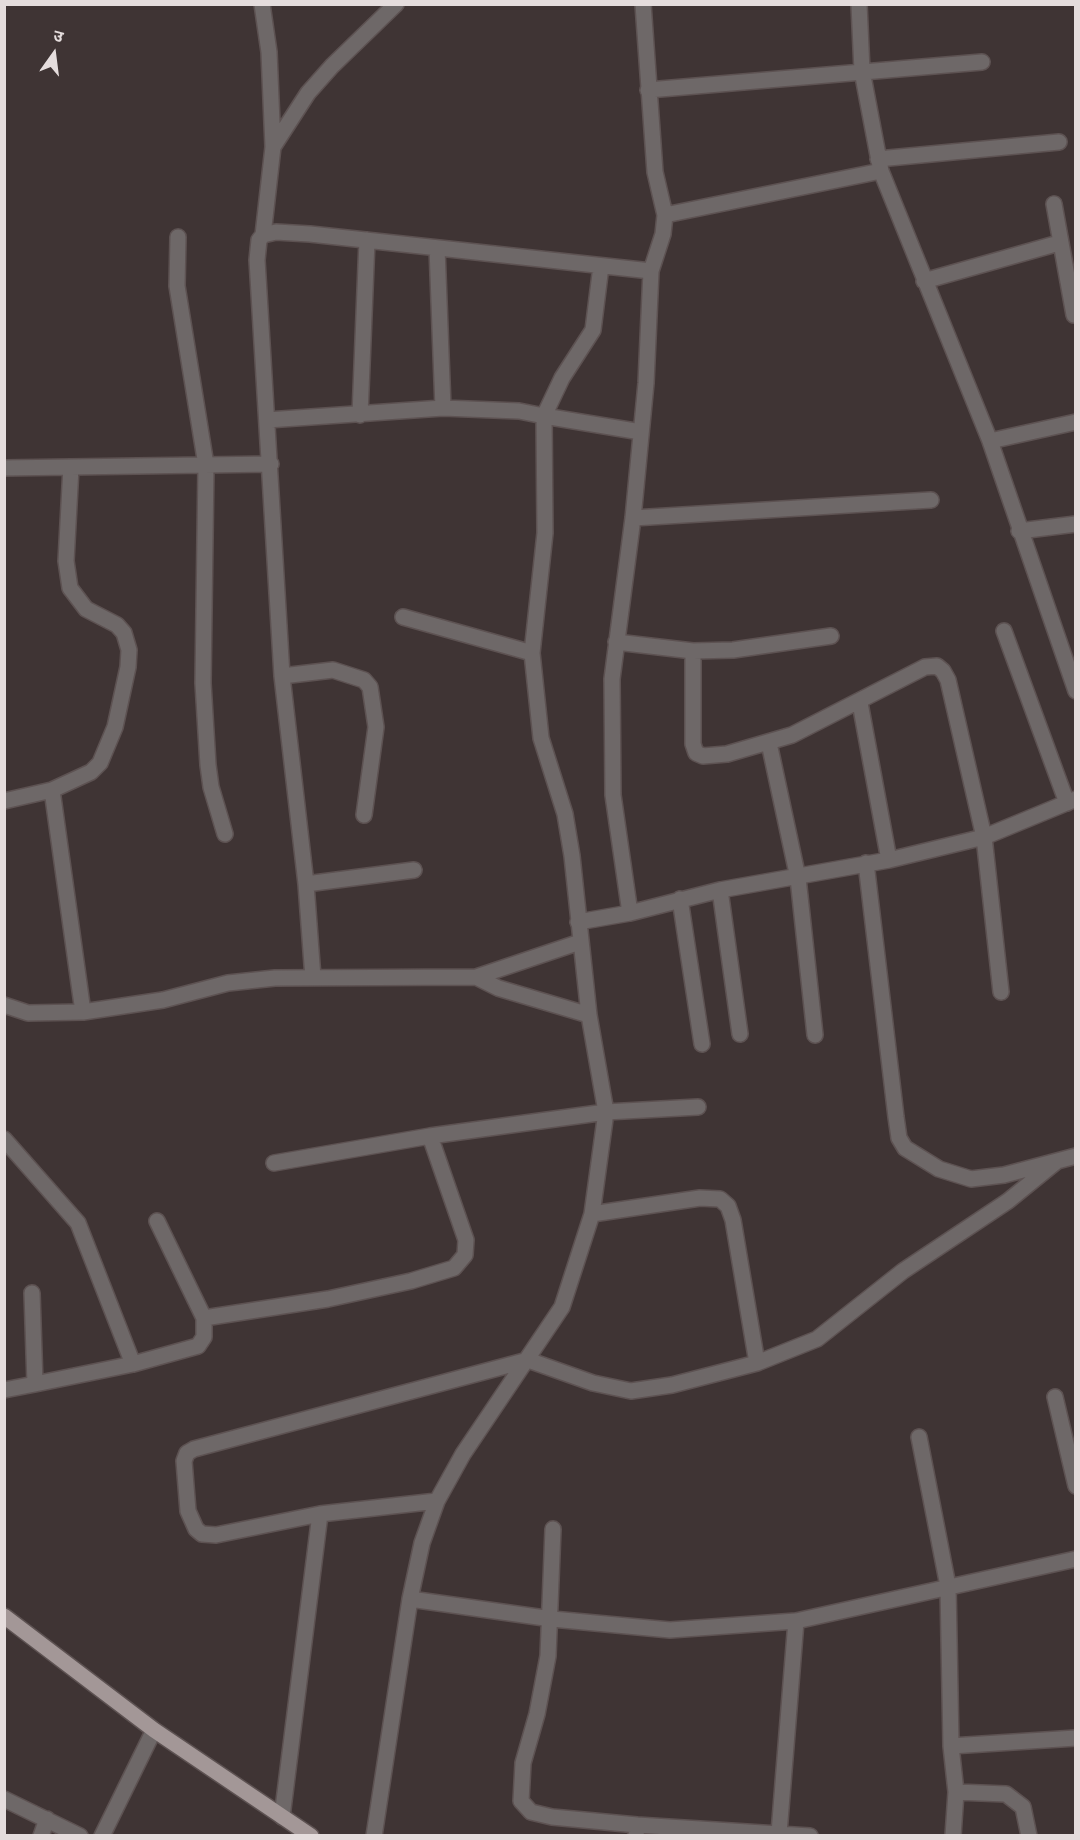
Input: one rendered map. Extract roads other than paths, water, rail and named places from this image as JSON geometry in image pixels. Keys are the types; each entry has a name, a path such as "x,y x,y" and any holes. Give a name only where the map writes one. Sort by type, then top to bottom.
{"main road":[{"path":"4,1616 154,1730 311,1836"}],"street":[{"path":"262,4 269,52 273,147 263,235 259,240 256,260 271,464 282,676 306,884 313,978"},
{"path":"273,147 308,93 332,66 396,4"},
{"path":"630,913 613,795 612,679 642,432 651,271 657,255 665,215 655,172 643,4"},
{"path":"859,4 862,71 879,165 924,282 990,441 1018,531 1076,691"},
{"path":"648,90 982,62"},
{"path":"665,215 879,165 1059,142"},
{"path":"1054,204 1059,243 1074,315"},
{"path":"263,235 276,232 310,234 651,271"},
{"path":"178,237 177,286 206,465 203,683 208,765 211,788 225,834"},
{"path":"360,415 367,240"},
{"path":"924,282 1059,243"},
{"path":"437,248 443,408"},
{"path":"374,1836 410,1599 422,1543 437,1501 463,1454 562,1307 592,1214 606,1112 589,1015 565,814 542,738 532,653 545,533 544,416 562,378 593,330 601,266"},
{"path":"267,420 443,408 519,411 642,432"},
{"path":"990,441 1076,422"},
{"path":"4,468 271,464"},
{"path":"4,801 52,790 91,772 100,763 115,727 128,667 129,650 124,633 117,626 86,609 74,595 68,581 71,467"},
{"path":"633,518 931,500"},
{"path":"1018,531 1076,524"},
{"path":"403,617 532,653"},
{"path":"578,922 630,913 720,890 798,878 889,860 984,837 1071,801 1004,631"},
{"path":"616,642 693,651 733,650 831,636"},
{"path":"693,651 692,722 696,753 703,756 727,754 769,743 860,703 925,667 940,667 948,680 984,837 1001,992"},
{"path":"282,676 333,670 364,680 370,687 376,727 364,815"},
{"path":"860,703 889,860"},
{"path":"769,743 798,878 815,1035"},
{"path":"52,790 83,1012"},
{"path":"866,863 896,1117 899,1138 905,1148 939,1169 971,1179 991,1178 1076,1156"},
{"path":"306,884 414,870"},
{"path":"720,890 740,1034"},
{"path":"680,899 702,1044"},
{"path":"4,1005 28,1013 83,1012 163,1000 228,983 275,978 476,977 580,942"},
{"path":"476,977 498,988 589,1015"},
{"path":"274,1163 430,1136 606,1112 698,1107"},
{"path":"204,1318 328,1299 411,1281 454,1268 465,1256 466,1240 430,1136"},
{"path":"7,1148 78,1223 134,1364"},
{"path":"437,1501 320,1514 226,1533 202,1534 191,1521 188,1511 184,1461 187,1453 194,1449 528,1360 593,1383 631,1391 672,1385 757,1364 817,1339 903,1271 1008,1201 1056,1162"},
{"path":"592,1214 700,1198 720,1199 728,1206 733,1220 757,1364"},
{"path":"4,1390 134,1364 198,1346 204,1337 204,1318 157,1221"},
{"path":"32,1293 35,1384"},
{"path":"1054,1397 1076,1486"},
{"path":"919,1437 948,1586 951,1746 956,1792 953,1836"},
{"path":"282,1816 320,1514"},
{"path":"553,1529 552,1619 542,1691 523,1763 521,1801 526,1809 541,1814 636,1830 779,1833 810,1836"},
{"path":"410,1599 552,1619 670,1630 796,1621 1076,1559"},
{"path":"779,1833 796,1621"},
{"path":"102,1836 154,1730"},
{"path":"951,1746 1076,1737"},
{"path":"956,1792 1006,1794 1023,1806 1029,1836"},
{"path":"4,1799 80,1836"},
{"path":"41,1836 47,1819"}]}
